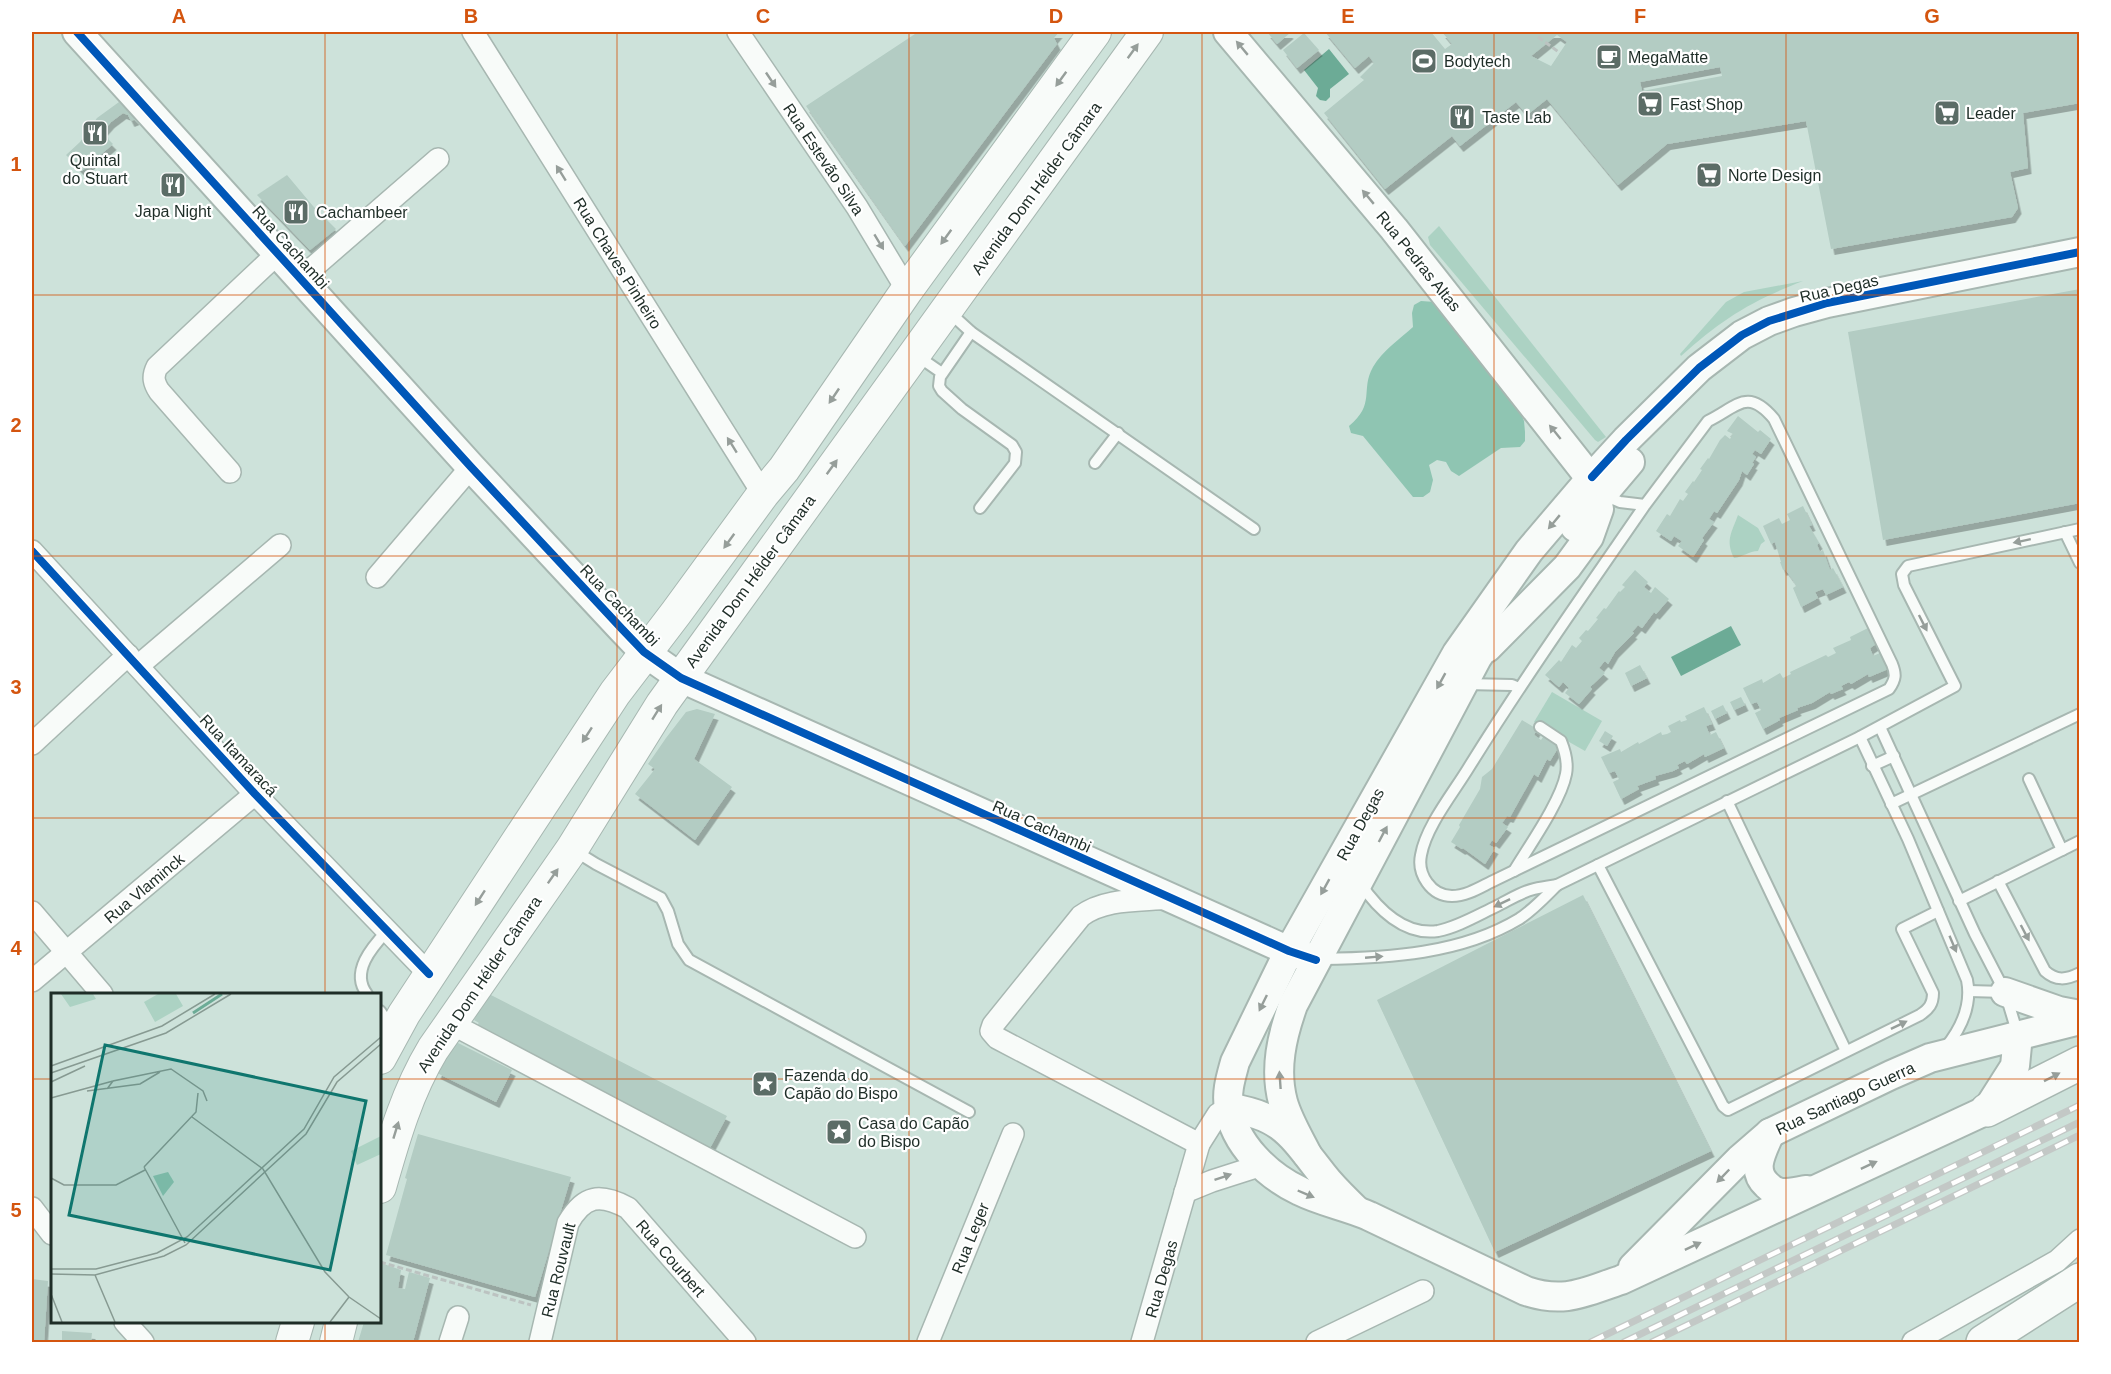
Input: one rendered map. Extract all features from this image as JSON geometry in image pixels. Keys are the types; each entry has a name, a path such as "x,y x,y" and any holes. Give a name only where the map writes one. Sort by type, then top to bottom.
{"highway":[{"path":"1987,1110 2079,1063"},
{"path":"1983,1342 2079,1280"},
{"path":"2014,1342 2079,1302"}],"main road":[{"name":"Rua Cachambi","path":"76,32 471,467 644,652 681,678 1289,951 1316,960"},
{"path":"381,1053 387,1021 429,975 615,693 784,469 907,290 1095,32"},
{"name":"Avenida Dom Hélder Câmara","path":"381,1183 406,1100 418,1074 450,1023 572,849 662,704 914,353 948,311 1147,32"},
{"name":"Rua Pedras Altas","path":"1228,32 1388,221 1597,486"},
{"name":"Rua Degas","path":"1229,1108 1230,1081 1235,1062 1289,951 1457,653 1529,551 1597,486 1631,461 1699,368 1742,335 1769,321 1794,312 1827,303 2079,252"},
{"name":"Rua Degas","path":"1307,1154 1283,1103 1280,1081 1283,1032 1293,1005 1477,658 1583,548 1596,523 1597,486"},
{"path":"763,494 778,521 778,533 773,548"},
{"path":"2006,992 2059,1011 2079,1015"},
{"name":"Rua Santiago Guerra","path":"1621,1280 1740,1159 1770,1133 1930,1058 2079,1020"},
{"path":"1987,1110 2014,1066 2018,1035"},
{"path":"1229,1108 1247,1111 1273,1122 1296,1139 1307,1154"},
{"name":"Rua Santiago Guerra","path":"1229,1108 1232,1122 1243,1142 1277,1179 1300,1191 1357,1211 1526,1291 1558,1298 1621,1280 1987,1110"},
{"path":"1770,1133 1759,1159 1758,1169 1761,1180 1770,1188 1782,1193 1816,1189"},
{"name":"Rua Santiago Guerra","path":"1307,1154 1336,1190 1357,1211"},
{"path":"292,1342 298,1323"},
{"path":"336,1342 341,1323"}],"street":[{"name":"Rua Chaves Pinheiro","path":"473,32 763,494"},
{"name":"Rua Estevão Silva","path":"738,32 857,207 907,290"},
{"path":"301,278 438,159"},
{"path":"230,472 159,391 154,383 154,373 157,367 279,253"},
{"path":"377,577 471,467"},
{"path":"32,744 133,660 280,545"},
{"name":"Rua Itamaracá","path":"32,551 255,794 429,975"},
{"name":"Rua Vlaminck","path":"32,981 255,794"},
{"path":"1170,898 1112,903 1091,909 1081,916 991,1031 997,1038 1199,1144"},
{"path":"32,912 101,993"},
{"path":"450,1023 855,1237"},
{"name":"Rua Degas","path":"1142,1342 1199,1144 1218,1114 1229,1108"},
{"name":"Rua Leger","path":"928,1342 1013,1134"},
{"path":"1185,1192 1262,1165"},
{"name":"Rua Courbert","path":"585,1202 597,1198 614,1201 628,1208 745,1342"},
{"name":"Rua Rouvault","path":"540,1342 568,1223 575,1210 585,1202"},
{"path":"1913,1342 2057,1261 2079,1240"},
{"path":"1317,1342 1423,1291"},
{"path":"450,1342 458,1317"},
{"path":"126,1323 142,1342"}],"lane":[{"path":"948,311 971,332 1254,529"},
{"path":"971,332 942,373 939,380 942,391 962,409 1012,445 1016,452 1015,463 980,508"},
{"path":"914,353 942,373"},
{"path":"1752,401 1762,406 1773,419 1896,674 1889,689 1466,894 1451,896 1443,894 1429,884 1421,874 1421,854 1431,828 1519,688 1645,505 1708,421 1731,406 1752,401"},
{"path":"1095,463 1118,433"},
{"path":"1597,486 1620,501 1645,505"},
{"path":"1358,880 1384,912 1409,927 1423,931 1437,931 1452,927 1525,892 1557,885 1880,727 1955,686 1904,585 1904,570 1913,564 2079,529"},
{"path":"2065,532 2079,563"},
{"path":"1464,684 1512,685 1519,688"},
{"path":"1891,804 2079,714"},
{"path":"1514,871 1552,808 1566,774 1566,760 1561,741 1540,727"},
{"path":"1880,727 1959,901 2006,992 2018,1035"},
{"path":"1860,737 1908,839 1967,980 1969,991 1966,1014 1956,1034 1944,1048 1930,1058"},
{"path":"1872,766 1894,756"},
{"path":"2029,779 2062,850"},
{"path":"1728,801 1846,1051"},
{"path":"1908,839 1927,830"},
{"path":"1959,901 2079,841"},
{"path":"572,849 661,898 668,911 678,944 689,960 969,1112"},
{"path":"1598,865 1725,1109 1734,1108 1929,1009 1933,993 1902,929 1938,911"},
{"path":"1924,877 1944,867"},
{"path":"1998,881 2045,971 2057,979 2079,974"},
{"path":"1316,960 1386,956 1445,948 1517,920 1540,903 1557,885"},
{"path":"366,993 361,987 361,969 370,950 387,930"},
{"path":"1969,991 2006,992"}],"path":[{"path":"1538,37 1560,53"},
{"path":"381,1262 548,1310"}],"shaded area":[{"path":"1329,49 1349,74 1330,89 1330,97 1326,101 1316,96 1318,88 1304,70"},
{"path":"1439,226 1606,437 1598,442 1595,440 1430,245 1428,237"},
{"path":"1803,281 1738,312 1710,331 1681,356 1680,354 1726,302 1744,292"},
{"path":"1421,301 1435,302 1514,398 1524,421 1525,441 1520,447 1501,448 1459,476 1451,471 1446,462 1437,460 1429,465 1433,480 1430,492 1423,497 1413,497 1363,436 1351,433 1349,426 1365,404 1369,375 1373,367 1386,350 1413,327 1414,305"},
{"path":"1738,515 1758,528 1765,541 1758,551 1734,558 1730,541"},
{"path":"1731,626 1741,645 1681,676 1671,657"},
{"path":"1552,692 1602,721 1585,751 1534,722"}],"building":[{"path":"918,32 1059,32 1054,38 1057,44 905,246 806,106"},
{"path":"1267,32 1289,32 1290,33 1277,44"},
{"path":"1325,32 1431,32 1445,49 1452,44 1442,32 2080,32 2080,103 2023,113 2028,168 2010,172 2018,208 2012,217 1831,249 1806,121 1667,144 1618,185 1547,99 1527,115 1516,102 1460,146 1452,136 1385,189 1324,113 1364,80 1360,77 1374,63 1369,56 1355,68","holes":["1557,35 1567,42 1551,66 1531,56","1720,67 1722,76 1642,91 1640,82"]},
{"path":"1304,33 1319,50 1297,68 1283,50"},
{"name":"Quintal do Stuart","path":"119,102 136,119 131,121 128,115 123,113 111,122 104,130 105,136 113,144 82,171 66,155 80,142 97,118"},
{"name":"Cachambeer","path":"287,175 336,229 310,250 257,195"},
{"path":"2080,289 2080,503 1883,540 1848,332"},
{"path":"1738,416 1771,439 1761,454 1755,450 1752,454 1756,457 1752,463 1754,464 1747,475 1742,471 1739,480 1717,513 1714,511 1709,519 1714,522 1702,538 1704,540 1693,557 1678,546 1682,541 1674,536 1671,541 1656,531 1667,514 1670,516 1680,499 1683,501 1688,494 1685,492 1694,482 1720,440 1725,435 1730,439 1733,434 1727,431"},
{"path":"1803,506 1812,525 1809,526 1819,543 1817,545 1820,552 1823,550 1830,570 1833,568 1843,587 1826,595 1823,589 1815,592 1818,598 1801,607 1793,588 1796,586 1785,569 1783,570 1775,542 1771,544 1763,526 1779,518 1782,524 1790,520 1787,514"},
{"path":"1635,570 1648,582 1644,587 1651,593 1655,587 1669,599 1656,614 1654,612 1642,628 1638,625 1608,664 1605,661 1603,663 1599,668 1605,673 1590,687 1592,689 1579,704 1565,693 1569,688 1563,682 1559,687 1545,675 1559,660 1561,662 1572,645 1576,648 1582,641 1579,638 1586,630 1588,631 1604,608 1606,609 1619,591 1625,587 1622,585"},
{"path":"1868,628 1876,644 1870,648 1873,656 1880,653 1888,669 1869,677 1868,674 1851,684 1849,682 1841,686 1843,689 1831,694 1830,692 1812,703 1797,708 1798,710 1779,718 1780,720 1763,729 1755,713 1761,710 1757,702 1751,704 1743,688 1762,679 1763,683 1780,673 1783,678 1791,674 1790,672 1826,655 1828,657 1836,653 1833,648 1851,640 1850,637"},
{"path":"1640,665 1647,678 1631,686 1625,673"},
{"path":"1741,697 1745,705 1734,710 1730,702"},
{"path":"1723,705 1727,713 1715,719 1711,711"},
{"path":"1704,707 1712,724 1706,726 1708,731 1710,735 1716,732 1724,748 1705,757 1704,754 1687,764 1685,761 1677,765 1679,768 1655,776 1656,779 1637,786 1639,789 1621,799 1613,782 1619,779 1615,771 1609,773 1601,757 1620,749 1621,752 1661,732 1662,735 1667,734 1671,732 1668,726 1680,720 1681,722 1687,720 1685,716"},
{"path":"697,709 715,714 694,759 732,787 695,840 635,794 655,769 648,764 666,738 686,712"},
{"path":"1522,720 1537,729 1534,735 1541,740 1545,734 1561,743 1550,761 1547,759 1538,777 1534,774 1510,817 1507,816 1502,823 1508,827 1496,843 1492,840 1489,845 1495,848 1485,864 1451,842 1480,789 1482,777 1492,769"},
{"path":"1605,731 1613,736 1607,746 1599,741"},
{"path":"1583,895 1711,1151 1495,1252 1377,1000"},
{"path":"489,994 727,1116 710,1148 477,1030 479,1023 474,1020"},
{"path":"452,1040 512,1070 496,1102 437,1073"},
{"path":"418,1134 571,1177 535,1297 386,1255"},
{"path":"381,1263 401,1270 398,1288 405,1289 409,1272 430,1278 413,1342 358,1342 364,1323 381,1323"},
{"path":"32,1279 48,1281 44,1342 32,1342"},
{"path":"62,1331 92,1333 91,1342 62,1342"}],"railway":[{"path":"1591,1342 2080,1105"},
{"path":"1624,1342 2080,1122"},
{"path":"1652,1342 2080,1135"}],"cycle path":[{"path":"77,32 471,467 644,652 681,678 1289,951 1316,960"},
{"path":"1592,477 1699,368 1742,335 1769,321 1827,303 2080,252"},
{"path":"32,551 255,794 429,974"}],"place":[{"name":"MegaMatte","path":"1609,57"},
{"name":"Bodytech","path":"1424,61"},
{"name":"Fast Shop","path":"1650,104"},
{"name":"Leader","path":"1947,113"},
{"name":"Taste Lab","path":"1462,117"},
{"name":"Quintal do Stuart","path":"95,133"},
{"name":"Norte Design","path":"1709,175"},
{"name":"Japa Night","path":"173,185"},
{"name":"Cachambeer","path":"296,212"},
{"name":"Fazenda do Capão do Bispo","path":"765,1084"},
{"name":"Casa do Capão do Bispo","path":"839,1132"}]}
